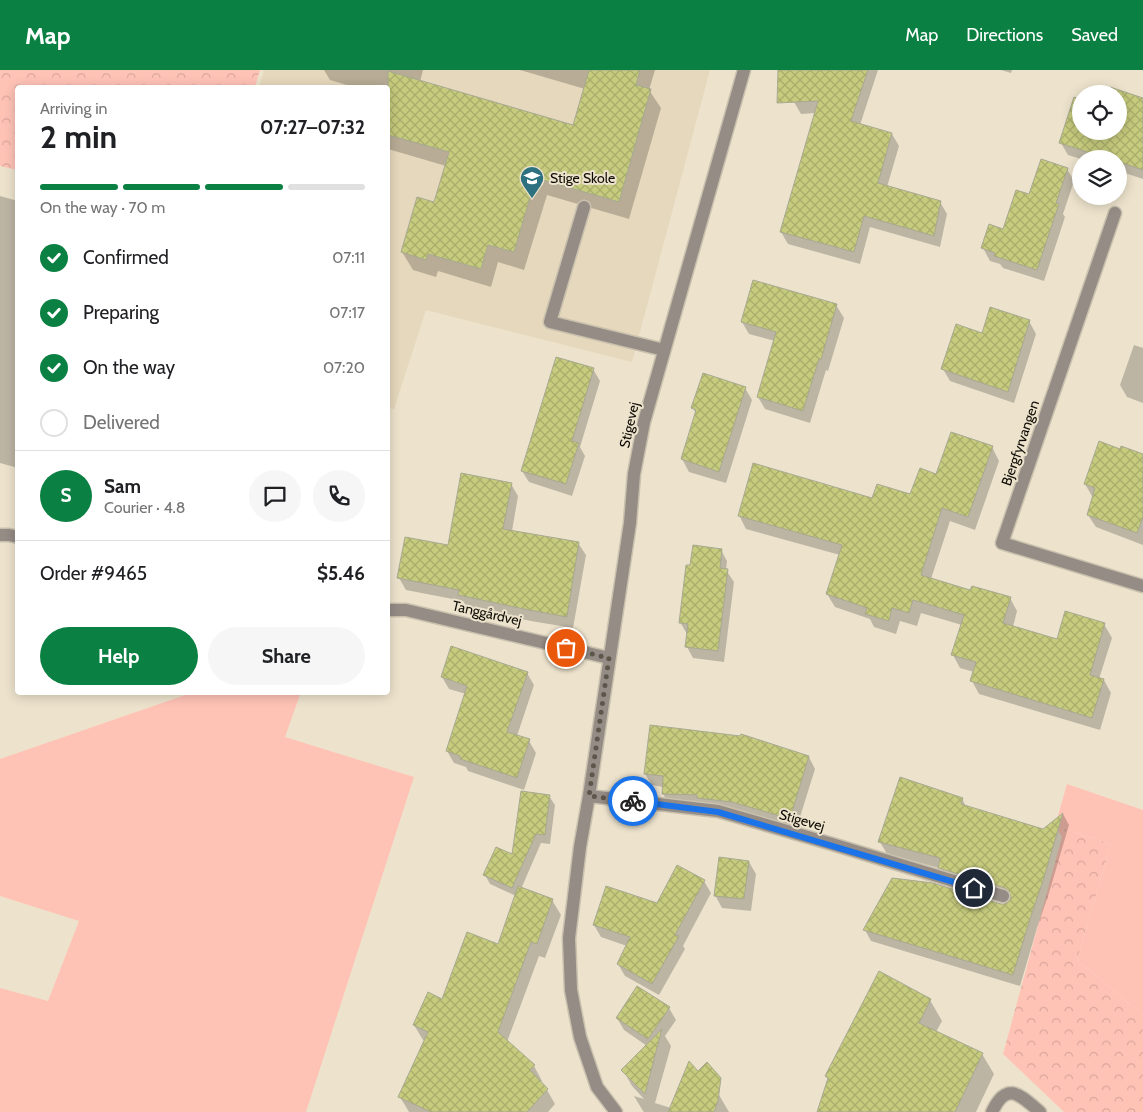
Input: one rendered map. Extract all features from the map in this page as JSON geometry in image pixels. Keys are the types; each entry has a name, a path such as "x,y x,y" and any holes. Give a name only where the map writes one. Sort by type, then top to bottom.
{"street":[{"name":"Stigevej","path":"616,1112 598,1087 580,1037 571,990 570,938 580,847 630,523 634,474 644,422 744,70"},
{"path":"584,207 550,322 664,350"},
{"name":"Bjergfyrvangen","path":"1115,213 1002,543 1143,586"},
{"path":"0,536 15,536"},
{"name":"Tanggårdvej","path":"390,610 406,610 609,658"},
{"name":"Stigevej","path":"589,796 718,812 1003,896"},
{"path":"992,1112 1001,1096 1008,1093 1017,1094 1024,1098 1040,1112"}],"shaded area":[{"name":"Stige Skole","path":"264,70 710,70 632,362 426,310 394,409 390,408 390,85 260,85"}],"green space":[{"path":"0,70 260,70 256,85 15,85 15,170 0,166"},
{"path":"185,695 300,695 285,737 414,777 306,1112 0,1112 0,988 48,1001 79,921 0,896 0,759"},
{"path":"1067,784 1143,810 1143,1015 1077,960 1111,844 1055,826"},
{"path":"1055,826 1111,844 1077,960 1143,1015 1143,1112 1064,1112 1003,1054 1062,837"}],"building":[{"path":"589,70 640,70 636,85 651,89 619,202 536,178 514,252 488,245 481,269 428,254 426,260 401,252 417,197 434,202 449,152 390,136 390,85 388,85 388,71 573,125"},
{"path":"778,70 868,70 851,121 892,133 878,183 941,201 934,236 864,216 854,252 780,232 818,101 777,103"},
{"path":"1127,93 1143,98 1143,170 1127,165 1127,150 1081,150 1059,143 1072,103 1072,140 1127,140"},
{"path":"1041,159 1068,168 1056,203 1059,204 1037,270 994,256 995,253 981,248 989,224 1003,229 1016,190 1029,194"},
{"path":"753,280 837,304 821,360 819,359 803,411 757,397 776,332 741,322"},
{"path":"990,307 1030,320 1008,392 941,369 956,324 982,333"},
{"path":"556,357 594,368 572,441 579,443 566,484 521,471"},
{"path":"703,373 746,387 719,472 681,459 696,410 691,408"},
{"path":"951,432 993,446 968,517 942,508 921,575 970,590 972,586 1011,597 1003,623 1057,639 1065,611 1105,623 1090,675 1104,679 1092,718 970,681 976,662 951,655 964,615 913,600 909,613 892,608 889,621 865,614 867,608 826,594 842,545 738,516 753,463 872,498 877,484 910,494 920,468 936,474"},
{"path":"1099,441 1120,449 1121,446 1143,454 1143,517 1137,533 1087,515 1095,488 1084,484"},
{"path":"461,473 512,483 503,529 579,542 567,617 458,595 459,590 397,578 405,537 448,545"},
{"path":"693,545 722,549 720,568 728,569 718,651 685,647 688,624 679,623 686,565 690,565"},
{"path":"451,646 528,672 507,732 530,739 517,778 460,759 460,756 446,751 467,686 441,677"},
{"path":"650,725 740,736 741,734 809,756 790,819 732,802 697,798 697,795 662,794 663,776 644,774"},
{"path":"900,777 963,798 961,804 1043,829 1063,813 1013,975 863,930 892,878 933,883 1001,904 1008,902 1011,898 1009,891 1005,888 938,868 940,858 878,842"},
{"path":"521,791 550,795 545,835 536,834 512,888 483,875 496,847 512,854"},
{"path":"719,857 749,861 744,899 714,896"},
{"path":"677,865 705,880 675,935 679,936 652,984 617,964 630,937 593,925 606,886 657,903"},
{"path":"518,886 553,899 537,944 531,942 498,1032 535,1065 530,1070 548,1089 527,1112 431,1112 398,1097 428,1032 413,1025 428,992 442,999 467,932 498,944"},
{"path":"879,971 931,999 919,1023 983,1053 955,1112 817,1112 828,1078 825,1076"},
{"path":"637,986 670,1007 648,1039 616,1018"},
{"path":"662,1029 645,1094 621,1070"},
{"path":"689,1061 698,1071 707,1062 721,1078 718,1101 714,1112 668,1112"}],"way so far":[{"path":"566,648 609,658 589,796 633,801"}],"place":[{"name":"Stige Skole","path":"532,199"}],"route":[{"path":"633,801 718,812 832,844 974,888"}]}
